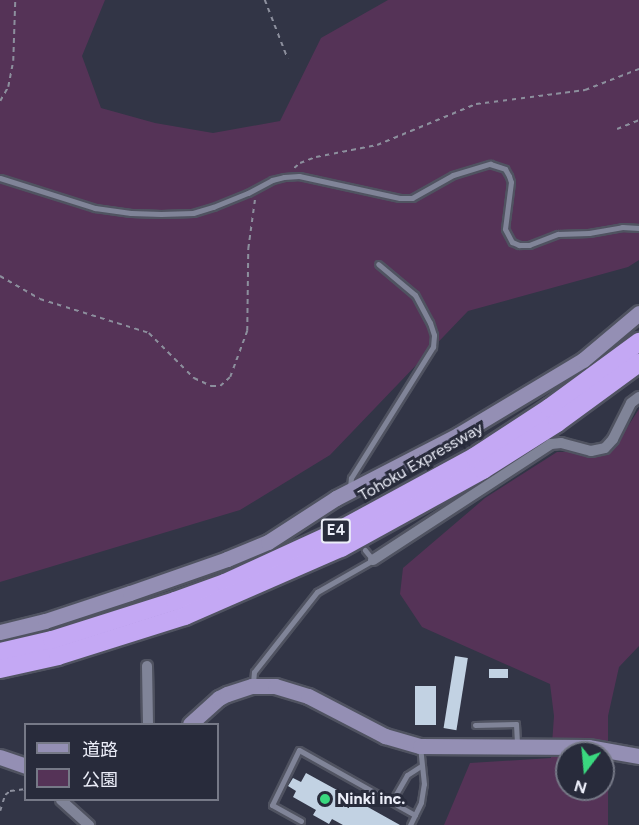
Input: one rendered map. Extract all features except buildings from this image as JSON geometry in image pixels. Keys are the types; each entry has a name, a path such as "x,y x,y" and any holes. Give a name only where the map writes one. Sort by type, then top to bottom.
{"highway":[{"name":"Tohoku Expressway","path":"0,652 114,622 195,594 225,583 334,533 474,457 549,408 639,342"},
{"name":"E4","path":"0,669 68,653 185,616 341,548 483,470 557,423 639,363"}],"street":[{"path":"0,632 45,621 227,559 268,542 458,435 575,365 610,339 639,313"},
{"path":"373,560 551,444 561,443 584,450 605,448 613,439 631,403 639,398"},
{"path":"147,666 148,723"},
{"path":"191,723 219,698 252,686 275,686 292,690 385,736 420,746 588,747 639,756"},
{"path":"0,757 24,765"},
{"path":"62,801 88,825"}],"lane":[{"path":"0,178 95,207 131,213 193,213 257,189 272,180 299,176 400,198 412,198 453,175 490,164 505,169 511,182 505,229 512,242 529,245 558,234 589,233 622,227 639,228"},
{"path":"344,498 351,478 433,347 434,335 430,323 415,295 378,264"},
{"path":"252,686 254,672 317,592 373,560 365,550"},
{"path":"475,725 516,724 517,748"},
{"path":"410,825 424,784 420,746"},
{"path":"301,821 272,805 299,750 415,815"},
{"path":"392,801 407,776 421,766"}],"path":[{"path":"0,101 8,87 12,69 15,0"},
{"path":"264,0 288,59"},
{"path":"285,177 300,163 377,145 476,104 585,90 639,69"},
{"path":"616,129 639,120"},
{"path":"0,276 40,299 149,333 194,378 210,386 220,386 230,377 247,331 248,249 257,189"},
{"path":"0,811 5,795 10,791 24,789"}],"green space":[{"path":"0,0 105,0 82,56 101,108 155,123 213,133 280,121 321,38 388,0 639,0 639,260 628,267 468,311 330,455 240,510 0,582"},
{"path":"639,409 639,646 619,667 608,716 608,741 555,741 555,801 608,801 608,825 444,825 470,763 551,758 554,716 550,684 422,627 400,594 403,568 485,498 557,452 612,451"}],"place":[{"name":"Ninki inc.","path":"325,799"}]}
